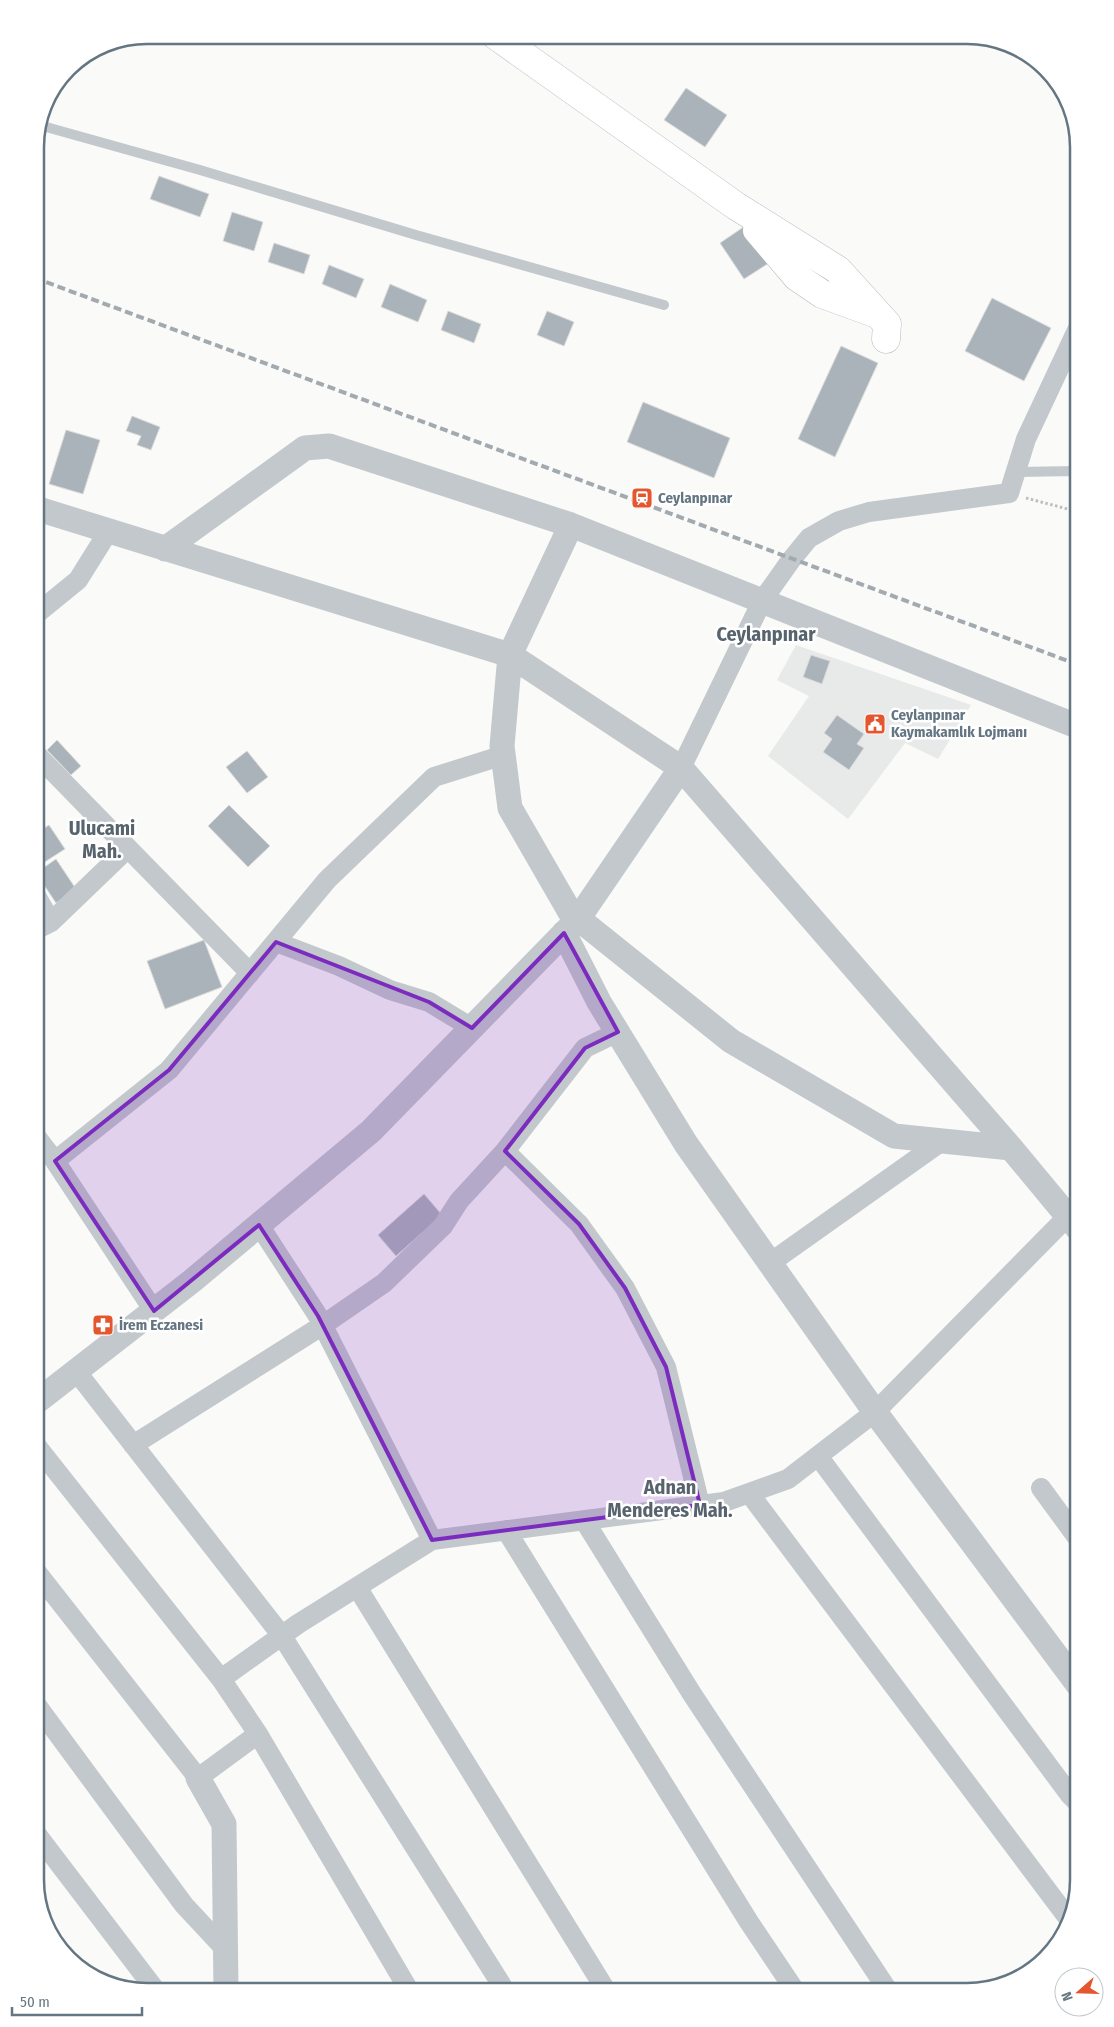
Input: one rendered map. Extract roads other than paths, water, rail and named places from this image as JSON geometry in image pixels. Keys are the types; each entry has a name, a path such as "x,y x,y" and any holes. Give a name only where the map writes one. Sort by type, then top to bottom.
{"main road":[{"path":"508,44 736,206 838,270 882,327"}],"street":[{"path":"44,1396 154,1311 371,1131 571,926 680,768 762,601 809,538 839,521 869,512 1009,493 1026,439 1070,345"},
{"path":"165,549 305,448 329,446 571,525 1070,723"},
{"path":"44,511 510,655 680,768 1011,1148 1070,1219"},
{"path":"571,525 510,655 502,746 510,808 570,912 571,926 600,1002 686,1144 875,1412 1070,1674"},
{"path":"44,608 78,580 108,532"},
{"path":"55,1161 169,1070 327,880 434,777 504,756"},
{"path":"44,762 250,973"},
{"path":"44,925 128,848"},
{"path":"571,926 730,1041 894,1136 1011,1148"},
{"path":"276,942 339,966 390,990 429,1002 472,1028"},
{"path":"133,1446 323,1325 384,1283 443,1226 459,1201 505,1151 585,1048 618,1032"},
{"path":"770,1263 942,1141"},
{"path":"44,1146 154,1311"},
{"path":"505,1151 579,1224 625,1288 666,1367 700,1505"},
{"path":"259,1225 323,1325 432,1540"},
{"path":"221,1679 357,1586 432,1540 724,1502 788,1479 875,1412 1070,1226"},
{"path":"76,1371 282,1636 500,1983"},
{"path":"44,1455 221,1679 258,1734 405,1983"},
{"path":"818,1456 1070,1795"},
{"path":"1041,1488 1070,1528"},
{"path":"749,1493 1065,1914"},
{"path":"584,1520 692,1694 883,1983"},
{"path":"506,1530 749,1922 790,1983"},
{"path":"44,1581 198,1778 224,1824 226,1983"},
{"path":"357,1586 601,1983"},
{"path":"44,1715 184,1905 225,1949"},
{"path":"198,1778 258,1734"},
{"path":"44,1844 149,1983"}],"lane":[{"path":"46,127 664,305"},
{"path":"1017,472 1070,471"}],"railway":[{"path":"44,281 1070,662"}],"place":[{"name":"Ceylanpınar","path":"642,498"},
{"name":"Ceylanpınar Kaymakamlık Lojmanı","path":"875,724"},
{"name":"İrem Eczanesi","path":"103,1325"}],"district":[{"name":"Ceylanpınar","path":"766,634"},
{"name":"Ulucami Mah.","path":"102,840"},
{"name":"Adnan Menderes Mah.","path":"670,1498"}]}
